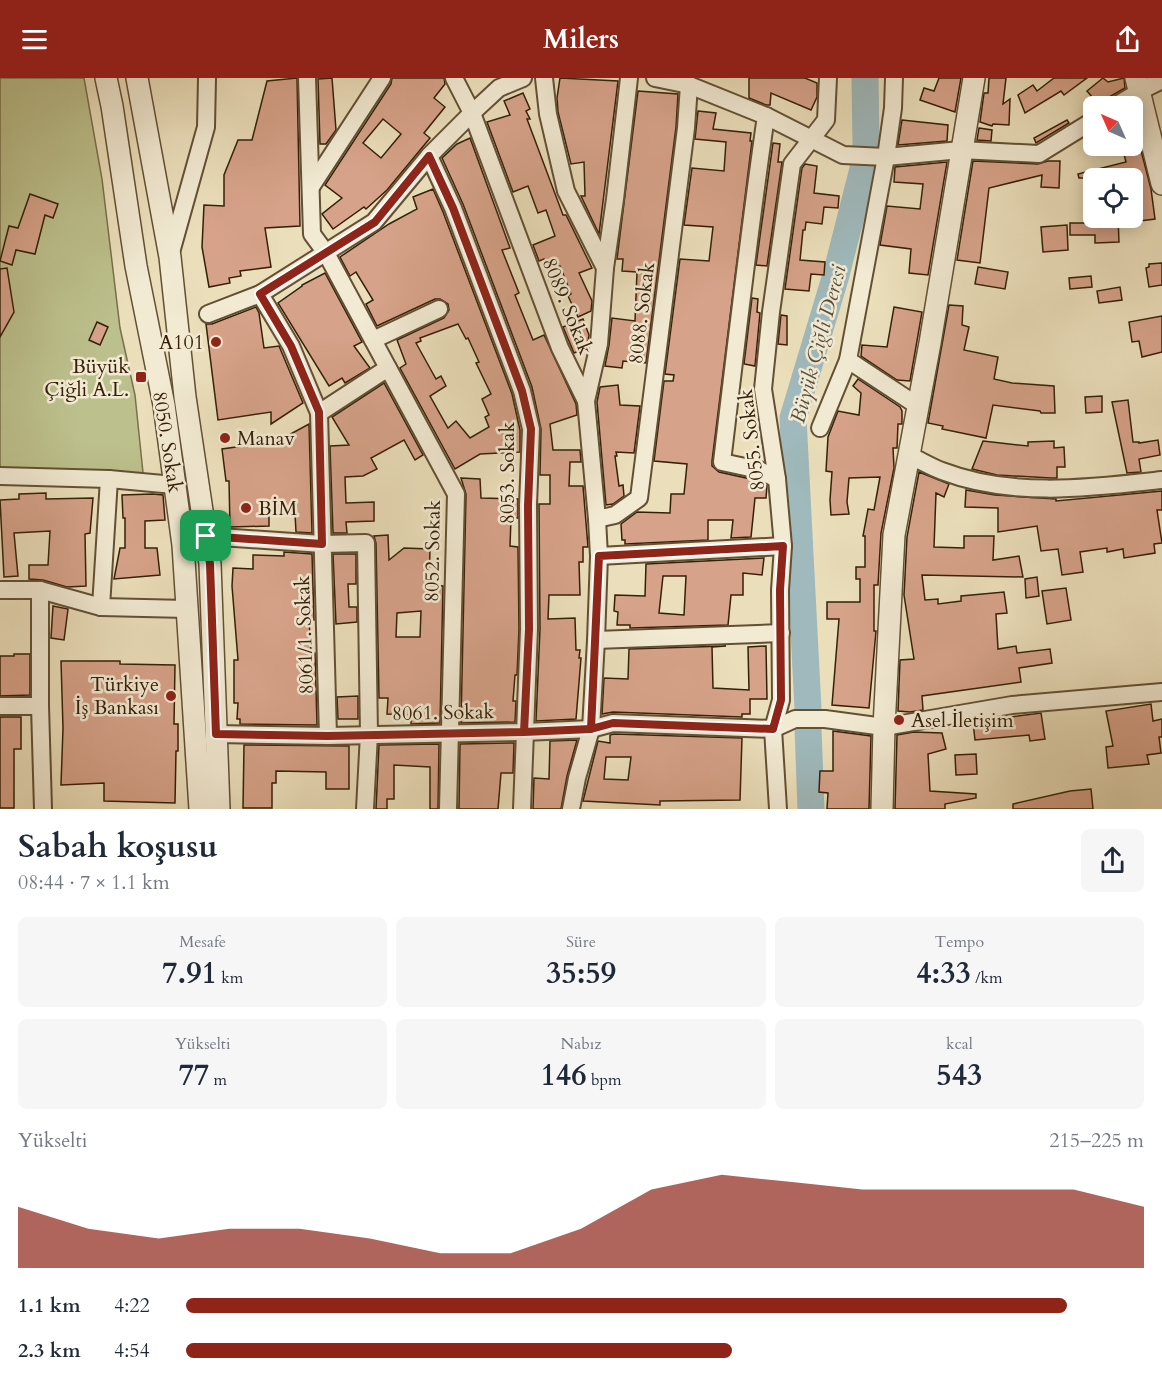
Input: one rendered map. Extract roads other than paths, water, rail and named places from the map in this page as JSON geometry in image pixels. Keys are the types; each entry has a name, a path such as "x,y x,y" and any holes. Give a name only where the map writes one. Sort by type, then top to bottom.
{"street":[{"name":"8050. Sokak","path":"106,78 136,267 164,405 183,545 200,809"},
{"name":"8050. Sokak","path":"137,78 170,257 185,398 210,564 219,809"},
{"path":"170,257 206,127 207,78"},
{"name":"8052. Sokak","path":"307,78 312,234 326,253 456,494 448,809"},
{"path":"311,187 382,78"},
{"name":"8089. Sokak","path":"454,78 472,113 560,348 586,401 599,556 591,729 577,778 572,809"},
{"path":"208,314 260,294 375,222 429,156 472,113 500,88 523,78"},
{"path":"544,78 548,114 566,191 605,268"},
{"path":"586,401 599,344 605,268 629,78"},
{"path":"655,78 689,85 766,116 843,155 883,156 961,150 1040,154 1083,127"},
{"name":"8055. Sokak","path":"778,809 773,729 781,700 780,590 783,546 777,479 763,389 792,164 826,120 828,78"},
{"path":"820,428 848,360 893,108 894,78"},
{"path":"882,809 894,535 974,78"},
{"path":"1126,96 1138,85 1162,81"},
{"name":"8088. Sokak","path":"597,519 615,515 639,498 686,128 689,85"},
{"path":"1138,85 1162,184"},
{"path":"766,116 750,225 745,285 722,462 759,470 777,479"},
{"name":"8053. Sokak","path":"429,156 453,208 522,391 531,429 528,506 529,629 522,809"},
{"name":"8061/1. Sokak","path":"260,294 291,346 319,412 328,736"},
{"path":"373,340 439,309"},
{"path":"848,360 918,406"},
{"path":"319,412 388,368"},
{"path":"909,455 943,471 983,483 1042,490 1162,480"},
{"path":"0,476 109,479 174,484"},
{"path":"101,607 109,479"},
{"path":"206,536 322,544 366,543 369,734 365,809"},
{"path":"599,556 783,546"},
{"path":"0,590 40,590 101,607 187,609"},
{"path":"40,590 43,809"},
{"path":"596,640 782,633"},
{"name":"8061. Sokak","path":"216,734 328,736 524,732 591,729 613,723 773,729 795,719 825,719 884,727 993,707 1162,692"},
{"path":"0,706 40,706"}],"waterway":[{"name":"Büyük Çiğli Deresi","path":"865,78 866,145"},
{"name":"Büyük Çiğli Deresi","path":"808,709 793,418 836,275 865,161"},
{"name":"Büyük Çiğli Deresi","path":"808,728 811,809"}],"place":[{"name":"A101","path":"216,342"},
{"name":"Büyük Çiğli A.L.","path":"141,377"},
{"name":"Manav","path":"225,438"},
{"name":"BİM","path":"246,508"},
{"name":"Türkiye İş Bankası","path":"171,696"},
{"name":"Asel İletişim","path":"899,720"}]}
